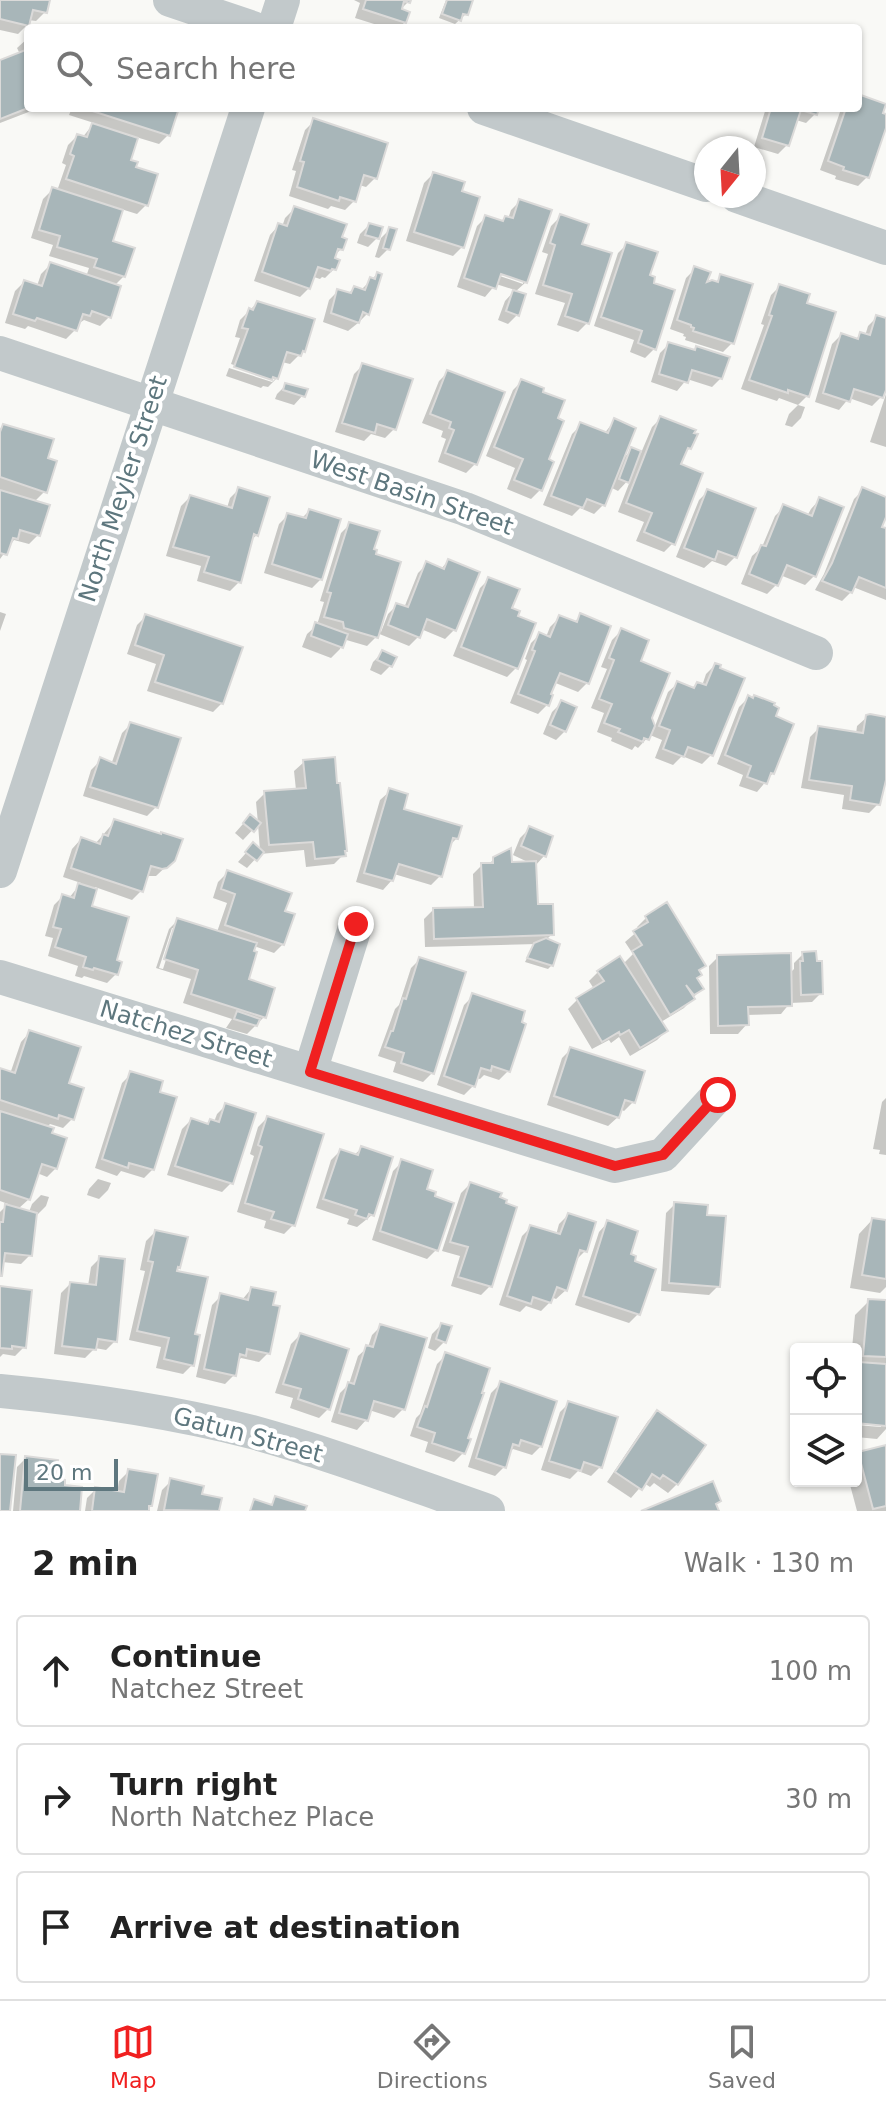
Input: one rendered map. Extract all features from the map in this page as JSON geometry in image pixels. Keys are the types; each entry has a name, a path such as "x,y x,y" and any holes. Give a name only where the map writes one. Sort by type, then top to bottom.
{"street":[{"path":"170,0 241,24"},
{"path":"275,24 283,0"},
{"name":"North Meyler Street","path":"0,871 247,112"},
{"path":"496,112 694,181"},
{"path":"766,206 886,248"},
{"name":"West Basin Street","path":"0,353 465,509 816,653"},
{"path":"310,1072 356,924"},
{"name":"Natchez Street","path":"0,977 615,1166 663,1155 718,1095"},
{"name":"Gatun Street","path":"0,1391 153,1410 252,1432 488,1511"}],"building":[{"path":"0,0 50,0 47,13 33,10 30,24 0,19"},
{"path":"366,0 411,0 410,3 404,1 402,9 410,12 406,23 363,9"},
{"path":"447,0 473,0 468,15 463,14 461,21 442,14"},
{"path":"24,51 24,110 0,119 0,60"},
{"path":"862,95 886,104 883,113 886,114 886,128 869,178 843,170 844,167 828,161 845,112 862,112"},
{"path":"95,112 178,112 170,136"},
{"path":"770,112 800,112 789,146 763,136"},
{"path":"313,118 388,143 377,179 364,175 356,202 340,197 339,201 297,187 304,162 300,161"},
{"path":"92,123 138,138 131,160 138,162 136,167 158,174 148,206 66,179 77,134 87,137"},
{"path":"433,172 465,182 462,191 480,197 464,248 414,232"},
{"path":"52,187 123,210 113,241 135,248 125,277 94,267 97,259 57,247 60,236 39,230"},
{"path":"519,199 552,210 527,283 501,274 496,289 464,278 485,215 503,221 505,216 513,218"},
{"path":"294,206 347,224 342,237 347,239 343,250 338,249 335,258 340,260 336,270 318,267 310,289 262,272 278,223 287,226"},
{"path":"560,214 589,224 582,244 612,253 589,324 565,316 572,294 543,285 555,245 550,243"},
{"path":"369,223 383,227 379,239 365,235"},
{"path":"389,227 397,229 390,250 383,248"},
{"path":"626,242 658,252 650,275 655,277 654,283 675,290 656,350 638,343 642,331 601,317"},
{"path":"50,262 121,286 111,318 92,311 90,316 83,314 77,331 13,314 24,280 42,286"},
{"path":"694,266 711,272 707,282 718,282 720,274 753,284 734,344 693,331 691,325 677,320"},
{"path":"377,272 382,274 369,315 363,312 359,323 331,313 337,289 351,293 354,286 365,290 370,277 375,279"},
{"path":"779,284 810,294 807,303 836,312 809,397 749,380 772,316 769,315"},
{"path":"513,290 526,294 519,316 506,311"},
{"path":"257,301 315,319 305,352 301,356 287,352 278,379 273,377 272,380 234,367 248,329 242,328 249,308 253,310"},
{"path":"876,315 886,318 886,390 883,398 854,389 850,402 823,393 841,333 858,339 860,332 870,335"},
{"path":"668,342 695,350 696,346 730,357 722,379 692,370 688,383 659,374"},
{"path":"362,363 413,379 396,430 377,424 375,433 342,423"},
{"path":"447,370 505,392 477,465 445,453 454,430 449,428 451,422 430,414"},
{"path":"521,379 565,400 558,418 564,421 549,459 554,462 542,491 514,480 523,459 494,447"},
{"path":"285,383 308,389 305,397 283,390"},
{"path":"660,416 696,430 694,433 698,434 681,464 703,473 675,545 644,532 652,513 626,503"},
{"path":"614,418 636,428 605,506 587,499 583,508 551,496 580,422 608,433"},
{"path":"3,424 54,439 48,458 57,461 47,493 0,477 0,432"},
{"path":"631,447 641,451 629,483 619,479"},
{"path":"238,487 270,497 258,536 254,534 241,583 204,572 209,557 173,547 190,495 232,508"},
{"path":"862,487 886,497 886,517 882,527 886,528 886,588 859,577 852,593 822,581"},
{"path":"707,489 756,508 737,558 718,551 715,560 684,548"},
{"path":"0,490 50,505 40,536 20,530 18,539 13,538 7,555 0,553"},
{"path":"819,497 844,507 816,577 787,565 778,586 749,574 761,545 766,546 783,504 812,516"},
{"path":"309,509 341,519 322,580 272,564 287,513 306,518"},
{"path":"349,522 380,531 374,549 377,550 376,554 401,562 378,638 344,628 343,622 324,617 331,593 327,592"},
{"path":"448,559 480,572 456,631 427,619 420,638 388,625 396,603 408,607 426,561 444,569"},
{"path":"488,577 520,589 512,608 520,611 518,616 536,623 518,669 461,647"},
{"path":"580,613 611,626 589,684 560,673 549,706 518,694 539,632 550,637 559,615 577,622"},
{"path":"145,614 243,647 223,704 155,682 164,655 135,645"},
{"path":"315,622 348,634 343,648 311,636"},
{"path":"621,628 649,640 641,661 670,673 652,718 655,726 649,740 644,738 643,742 604,723 612,704 599,699 614,660 609,658"},
{"path":"382,650 397,657 392,667 377,660"},
{"path":"715,663 745,678 713,756 688,747 684,757 663,749 670,730 659,726 677,681 694,688 697,682 706,685"},
{"path":"748,695 775,703 779,708 776,716 794,724 767,784 747,777 751,766 725,755"},
{"path":"561,700 577,707 566,732 550,725"},
{"path":"866,715 886,717 886,780 880,805 850,800 852,786 809,780 818,726 863,733"},
{"path":"130,722 181,738 158,808 90,787 100,757 116,764"},
{"path":"335,757 346,856 315,859 313,842 269,845 264,791 306,788 303,760"},
{"path":"389,788 408,794 404,809 462,826 458,839 453,838 442,877 399,864 393,881 364,873"},
{"path":"250,814 261,823 254,832 243,823"},
{"path":"114,819 183,839 175,861 167,868 151,866 143,892 71,868 81,837 100,844 103,834 108,836"},
{"path":"529,826 553,836 546,857 521,846"},
{"path":"253,842 264,852 257,861 245,852"},
{"path":"511,848 512,862 536,861 538,904 553,904 554,935 434,939 433,908 483,907 481,863 493,863 493,857"},
{"path":"227,870 292,893 285,911 295,914 284,945 225,925 235,894 221,889"},
{"path":"78,883 97,889 92,906 129,917 117,960 122,962 118,975 83,967 86,957 55,947 61,929 53,927 62,894 74,898"},
{"path":"667,902 706,966 699,970 702,975 697,978 704,989 694,995 686,985 695,999 670,1015 632,951 642,945 633,931 648,922 645,916"},
{"path":"177,918 257,943 249,979 275,988 266,1018 191,994 198,970 164,959"},
{"path":"546,938 560,944 553,966 527,958 534,943"},
{"path":"816,951 817,961 822,961 823,994 801,995 802,952"},
{"path":"791,953 792,1006 748,1007 749,1025 718,1026 717,955"},
{"path":"620,956 668,1031 640,1048 629,1030 602,1042 576,998 604,981 597,971"},
{"path":"419,957 466,972 434,1074 401,1063 404,1053 385,1047 403,998 406,999"},
{"path":"472,993 525,1011 522,1022 526,1024 510,1072 492,1066 491,1071 481,1068 475,1087 444,1076"},
{"path":"237,1011 260,1019 257,1026 234,1019"},
{"path":"29,1030 81,1047 69,1083 84,1088 74,1120 59,1115 58,1119 0,1100 0,1068 15,1073"},
{"path":"570,1047 645,1071 635,1103 625,1100 619,1118 554,1096"},
{"path":"130,1071 163,1081 160,1092 177,1097 154,1170 129,1163 128,1168 102,1159"},
{"path":"225,1103 256,1113 233,1184 175,1166 191,1118 208,1124 210,1119 219,1122"},
{"path":"0,1111 54,1128 52,1133 67,1138 57,1169 42,1164 30,1200 0,1190"},
{"path":"267,1116 324,1134 295,1226 271,1219 274,1212 245,1203 262,1147 258,1145"},
{"path":"361,1146 393,1157 374,1216 369,1214 367,1219 355,1215 357,1210 323,1199 340,1149 358,1155"},
{"path":"401,1159 433,1170 427,1189 436,1192 435,1196 454,1203 438,1251 380,1231"},
{"path":"470,1182 502,1193 500,1197 507,1200 506,1203 517,1207 492,1287 458,1277 468,1247 450,1242"},
{"path":"674,1202 708,1205 707,1215 726,1216 720,1287 669,1283"},
{"path":"5,1204 37,1213 32,1256 5,1253 0,1276 0,1222 3,1222"},
{"path":"568,1213 596,1222 587,1252 580,1250 567,1291 557,1287 551,1303 533,1297 531,1304 507,1296 530,1225 560,1234"},
{"path":"872,1218 886,1220 886,1279 862,1275"},
{"path":"607,1220 638,1231 631,1254 636,1256 635,1261 656,1269 640,1315 583,1296"},
{"path":"155,1230 188,1237 177,1271 208,1277 195,1334 200,1335 194,1366 164,1359 169,1338 137,1331 153,1262 148,1261"},
{"path":"99,1256 125,1259 117,1342 98,1339 96,1350 62,1346 70,1282 96,1285"},
{"path":"0,1286 32,1290 26,1348 0,1348"},
{"path":"251,1287 276,1292 273,1305 280,1306 270,1354 247,1349 246,1356 240,1354 236,1376 204,1369 220,1293 248,1300"},
{"path":"868,1299 886,1300 886,1357 863,1356"},
{"path":"441,1323 452,1326 446,1343 436,1339"},
{"path":"380,1324 427,1338 405,1410 374,1401 368,1421 339,1413 348,1382 354,1384 366,1345 373,1347"},
{"path":"300,1333 349,1349 330,1410 298,1399 301,1389 283,1384"},
{"path":"445,1352 490,1368 465,1454 432,1443 435,1433 417,1427"},
{"path":"862,1362 886,1364 886,1426 862,1424"},
{"path":"500,1381 557,1401 542,1447 521,1440 519,1446 513,1444 506,1468 476,1458"},
{"path":"568,1401 618,1417 602,1468 584,1462 581,1471 549,1461"},
{"path":"657,1410 706,1445 678,1485 663,1475 660,1479 652,1474 642,1490 615,1472"},
{"path":"886,1445 886,1506 873,1509 862,1467 862,1451"},
{"path":"0,1454 16,1455 10,1511 0,1511"},
{"path":"25,1456 58,1460 55,1479 65,1480 65,1485 82,1487 80,1511 20,1511"},
{"path":"128,1469 158,1474 149,1511 92,1511 95,1487 124,1492"},
{"path":"170,1478 204,1486 202,1494 222,1498 219,1511 164,1510"},
{"path":"713,1481 721,1501 716,1504 719,1511 641,1511"},
{"path":"275,1496 307,1506 305,1511 250,1511 254,1499 272,1505"}],"route":[{"path":"356,924 310,1072 615,1166 663,1155 718,1095"}]}
